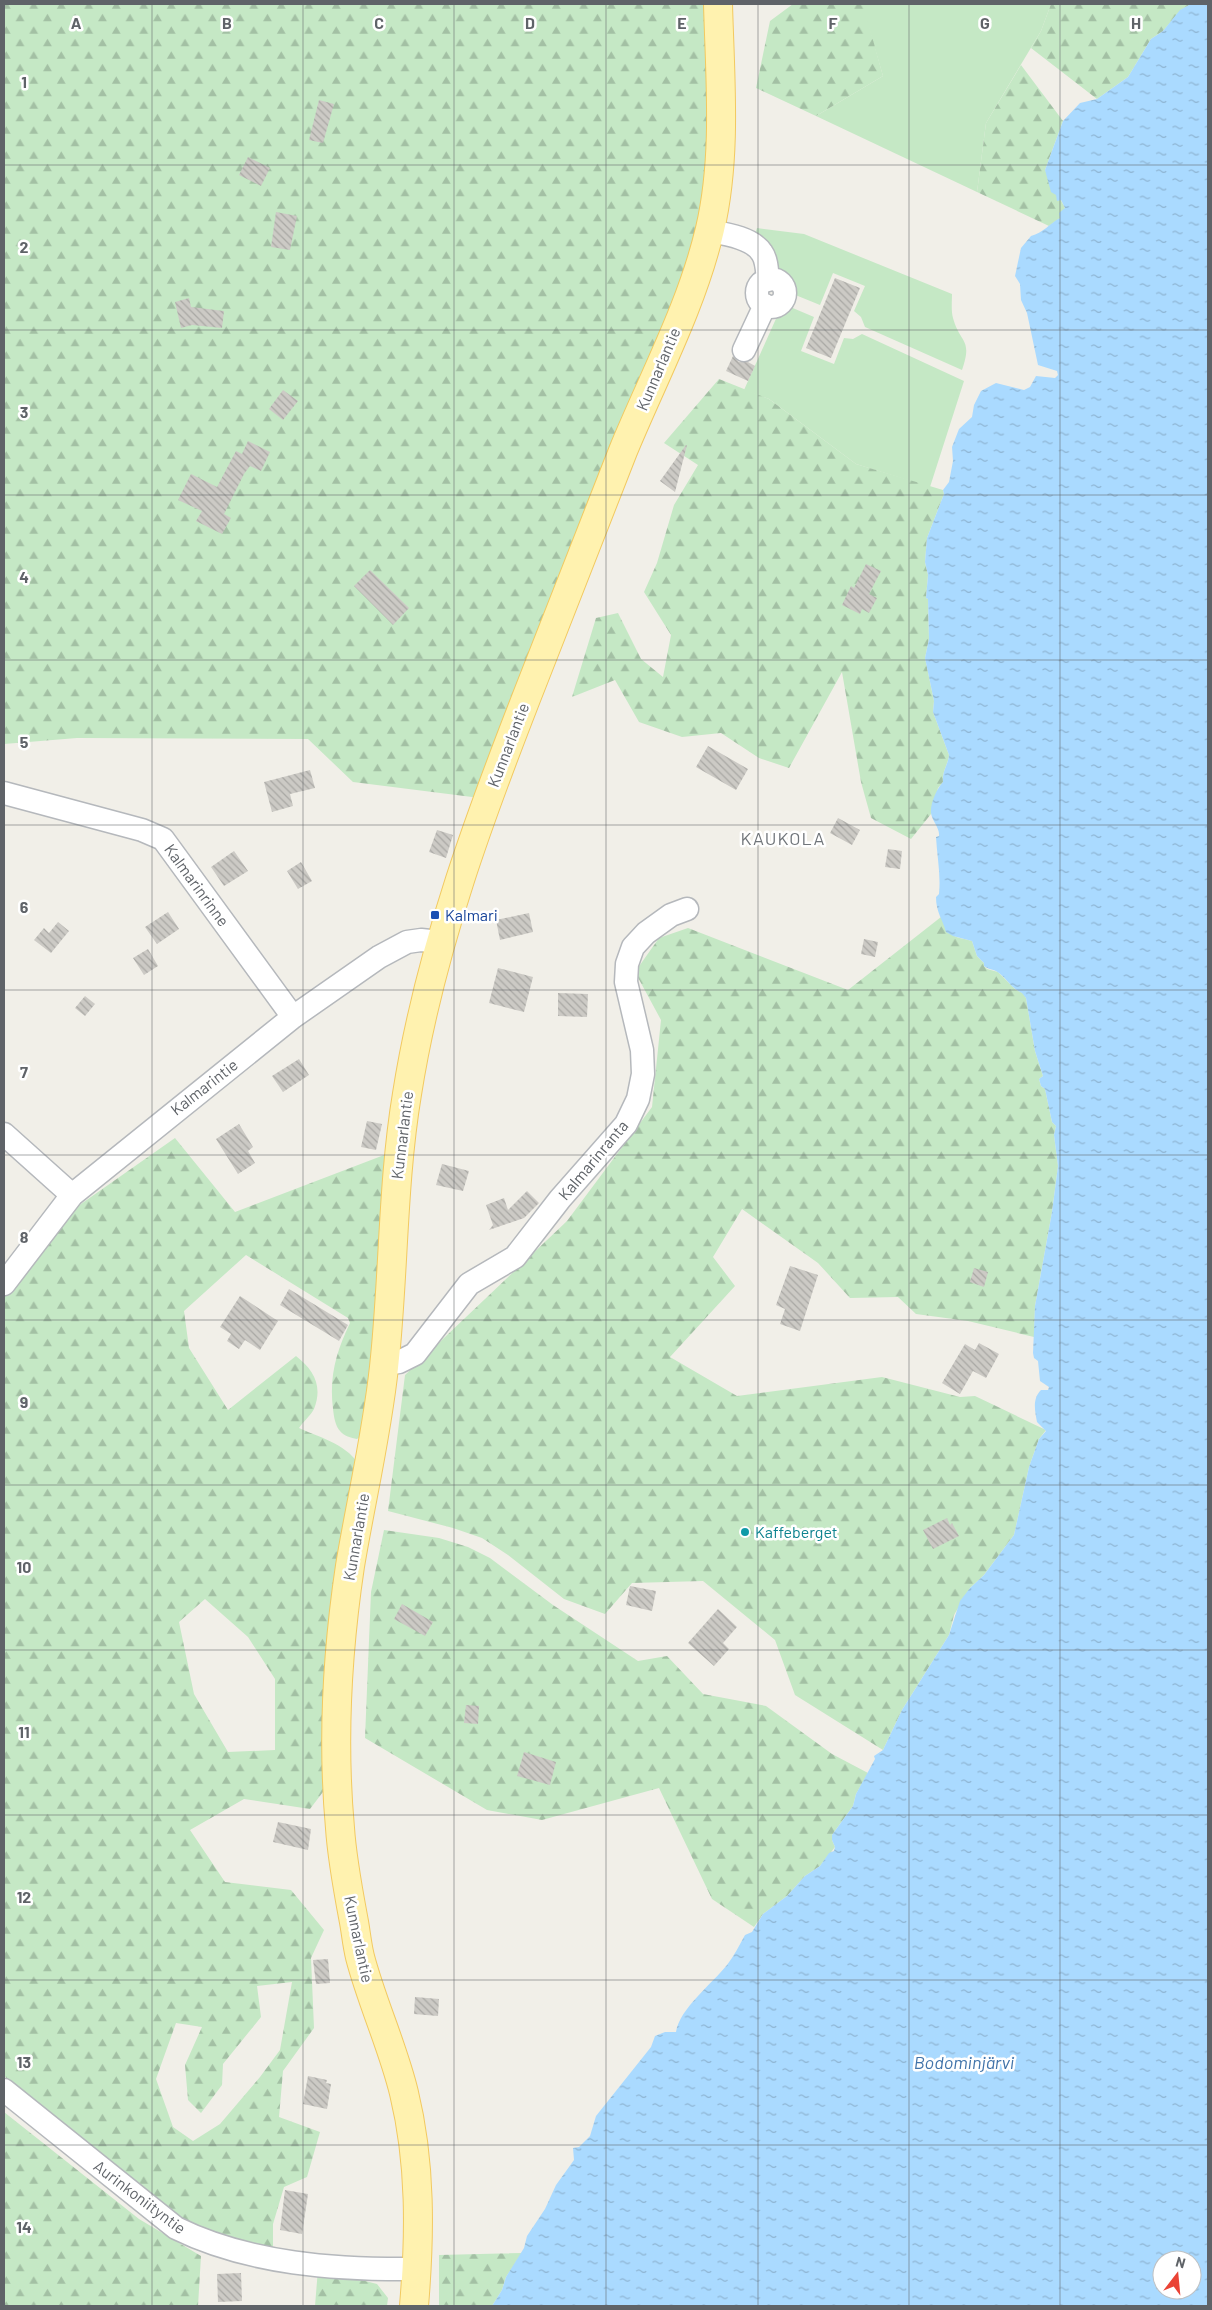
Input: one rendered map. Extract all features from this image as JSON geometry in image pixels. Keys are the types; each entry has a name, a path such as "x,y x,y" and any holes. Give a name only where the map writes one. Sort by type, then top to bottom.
{"main road":[{"name":"Kunnarlantie","path":"414,2306 418,2189 409,2118 403,2088 358,1952 340,1834 336,1774 336,1713 342,1628 358,1520 372,1454 385,1364 393,1219 406,1100 415,1045 440,942 461,875 512,733 636,420 698,270 709,231 718,182 720,148 718,4"}],"street":[{"path":"709,231 724,234 757,246 763,255 768,280 758,289 759,298 765,306 744,350"},
{"name":"Kalmarinrinne","path":"4,792 142,830 163,839 293,1017"},
{"name":"Kalmarinranta","path":"385,1364 398,1362 415,1354 469,1284 515,1257 560,1199 626,1124 638,1098 643,1074 642,1050 626,982 627,964 633,946 646,933 671,915 686,910"},
{"name":"Kalmarintie","path":"4,1284 72,1195 293,1017 379,957 408,942 421,940 440,942"},
{"path":"4,1134 72,1195"},
{"name":"Aurinkoniityntie","path":"4,2090 176,2228 201,2241 230,2250 282,2261 384,2270 416,2269"}],"green space":[{"path":"4,4 710,4 709,175 703,227 480,798 353,782 308,739 77,738 4,744"},
{"path":"793,4 863,4 883,76 816,116 756,88 770,21"},
{"path":"862,4 1051,4 1041,31 986,123 977,192 816,116 883,76"},
{"path":"1051,4 1191,4 1181,10 1163,31 1151,39 1128,77 1097,99 1031,48 1041,31"},
{"path":"1021,65 1063,121 1045,170 1065,208 1060,218 1049,226 977,192 986,123"},
{"path":"757,228 804,234 952,294 953,318 966,346 962,370 865,327 861,317 854,311 865,286 833,273 820,305 793,294 789,279 784,274 776,271 754,237"},
{"path":"788,306 814,317 801,351 834,364 844,338 853,339 862,334 964,381 930,487 856,464 769,399 744,390 779,312"},
{"path":"719,379 769,399 856,464 943,490 944,494 927,538 925,562 928,575 926,598 928,599 929,639 925,658 934,701 933,712 949,755 943,775 943,782 938,788 931,814 911,839 871,818 861,782 842,672 789,768 759,758 721,733 682,737 639,722 615,680 572,697 596,618 618,613 641,659 663,677 671,635 644,592 657,563 674,505 698,465 664,443"},
{"path":"941,917 945,927 951,934 972,941 977,956 987,969 998,972 1016,990 1023,993 1026,998 1035,1051 1043,1076 1039,1079 1041,1086 1045,1089 1052,1122 1056,1126 1054,1135 1058,1166 1052,1212 1035,1306 1034,1337 968,1321 916,1314 898,1297 850,1298 818,1263 742,1209 713,1257 735,1286 670,1357 737,1396 882,1377 960,1397 975,1396 1046,1430 1039,1439 1029,1467 1014,1535 984,1575 970,1588 954,1615 949,1635 902,1710 883,1750 795,1695 775,1640 703,1581 632,1583 605,1614 564,1599 508,1555 482,1538 453,1528 388,1511 405,1375 567,1221 652,1107 661,1020 635,972 659,938 688,928 848,990"},
{"path":"175,1138 235,1212 392,1152 368,1431 357,1439 348,1436 338,1429 334,1415 332,1397 333,1375 337,1355 350,1323 348,1318 246,1255 184,1311 189,1348 228,1410 296,1356 312,1373 318,1393 314,1409 299,1428 342,1448 350,1454 362,1469 329,1784 310,1809 244,1799 190,1830 225,1882 291,1890 324,1930 311,1958 314,2028 283,2071 279,2117 320,2132 307,2177 284,2187 273,2224 273,2249 235,2240 186,2223 4,2076 4,1294 61,1218","holes":["205,1599 248,1637 275,1679 275,1750 228,1752 194,1694 179,1622","292,1982 280,2050 260,2077 220,2124 193,2141 173,2127 156,2079 176,2023 202,2027 185,2065 188,2100 201,2113 222,2085 223,2064 261,2017 257,1986"]},
{"path":"384,1530 439,1538 468,1547 490,1558 553,1605 638,1661 667,1656 703,1694 766,1706 832,1754 868,1773 856,1794 853,1806 832,1835 835,1847 820,1866 805,1876 787,1896 763,1914 754,1927 712,1899 659,1788 542,1820 487,1810 365,1738 371,1592"},
{"path":"4,2112 139,2219 201,2256 198,2306 4,2306"},
{"path":"522,2253 506,2277 502,2290 492,2306 439,2306 439,2255"},
{"path":"318,2269 377,2284 388,2298 387,2306 315,2306"}],"water":[{"name":"Bodominjärvi","path":"1191,4 1208,4 1208,2306 492,2306 502,2290 506,2277 524,2248 527,2236 545,2209 556,2185 574,2160 573,2148 579,2147 590,2136 596,2116 651,2047 655,2036 665,2032 676,2032 690,2005 727,1965 745,1935 752,1932 763,1914 787,1896 805,1876 820,1866 829,1853 834,1851 832,1835 853,1806 856,1794 875,1759 874,1756 883,1750 902,1710 949,1635 960,1601 984,1575 1014,1535 1029,1467 1039,1439 1046,1431 1037,1422 1035,1405 1036,1397 1041,1390 1048,1390 1049,1387 1040,1381 1038,1361 1034,1358 1033,1353 1035,1306 1052,1212 1058,1166 1054,1135 1056,1126 1052,1122 1045,1089 1041,1086 1039,1079 1043,1076 1035,1051 1026,998 999,973 984,966 984,963 977,956 972,941 946,932 937,907 936,897 939,894 940,880 936,837 939,836 939,833 931,809 934,796 943,782 943,775 949,755 933,712 934,701 925,658 929,639 928,599 926,598 928,575 925,562 927,538 944,494 943,490 949,482 953,461 952,447 959,429 972,417 974,405 981,391 996,383 1024,390 1030,387 1036,376 1055,378 1058,375 1057,371 1038,365 1027,313 1021,300 1020,284 1015,276 1021,248 1031,236 1039,233 1060,218 1059,213 1065,208 1061,200 1057,201 1056,195 1051,192 1045,170 1063,121 1080,103 1097,99 1128,77 1151,39 1163,31 1180,10"}],"building":[{"path":"319,100 334,104 323,143 309,140"},
{"path":"248,157 270,168 261,186 239,175"},
{"path":"276,212 297,216 290,250 271,247"},
{"path":"835,278 860,288 831,358 806,348"},
{"path":"189,298 191,307 224,311 222,328 192,325 181,328 175,302"},
{"path":"733,356 739,362 748,362 755,366 748,381 726,371"},
{"path":"283,390 298,401 283,420 269,409"},
{"path":"248,441 270,452 261,471 250,466 244,474 224,514 231,518 222,534 196,521 202,511 178,500 191,474 217,487 236,451 242,454"},
{"path":"687,445 675,492 660,481"},
{"path":"866,564 881,571 869,594 877,598 869,613 862,609 860,614 842,605 851,586 854,588"},
{"path":"370,570 409,608 393,625 354,586"},
{"path":"708,746 748,769 736,790 696,767"},
{"path":"310,770 315,788 290,794 293,806 272,812 264,782"},
{"path":"838,818 860,830 852,845 830,833"},
{"path":"437,830 453,835 446,858 429,852"},
{"path":"888,849 902,851 900,869 885,867"},
{"path":"234,851 248,871 224,886 211,867"},
{"path":"301,862 312,881 298,889 287,871"},
{"path":"168,912 179,929 157,944 145,927"},
{"path":"529,913 533,932 500,940 496,920"},
{"path":"58,922 69,931 51,953 34,940 44,928 49,933"},
{"path":"864,939 878,942 875,957 861,954"},
{"path":"148,949 158,966 144,975 133,958"},
{"path":"498,968 533,977 524,1012 489,1003"},
{"path":"558,993 588,994 587,1017 558,1016"},
{"path":"85,996 95,1004 85,1016 75,1008"},
{"path":"299,1059 309,1075 283,1092 272,1076"},
{"path":"367,1121 382,1124 376,1150 361,1147"},
{"path":"239,1124 253,1147 248,1151 255,1163 238,1174 216,1139"},
{"path":"442,1164 469,1171 463,1191 436,1185"},
{"path":"527,1191 539,1203 524,1218 489,1230 493,1225 486,1205 504,1198 508,1210"},
{"path":"790,1266 818,1275 800,1331 780,1324 785,1309 776,1305"},
{"path":"974,1268 988,1272 984,1287 970,1282"},
{"path":"289,1289 348,1325 339,1341 280,1305"},
{"path":"240,1296 278,1321 260,1350 245,1340 239,1349 227,1341 231,1334 220,1327"},
{"path":"979,1343 999,1354 986,1378 973,1371 960,1394 942,1383 965,1344 975,1350"},
{"path":"947,1518 959,1536 933,1549 923,1530"},
{"path":"630,1586 656,1591 652,1611 626,1605"},
{"path":"402,1604 433,1622 425,1636 394,1619"},
{"path":"718,1609 737,1627 723,1643 729,1649 714,1666 688,1643"},
{"path":"466,1705 479,1706 478,1724 464,1723"},
{"path":"524,1752 556,1762 550,1785 517,1776"},
{"path":"278,1822 311,1829 308,1850 273,1842"},
{"path":"328,1959 330,1983 316,1984 313,1960"},
{"path":"415,1997 439,1999 438,2016 414,2014"},
{"path":"308,2076 327,2080 326,2083 331,2084 327,2109 303,2104"},
{"path":"285,2190 308,2194 302,2234 280,2230"},
{"path":"241,2273 242,2301 218,2302 217,2274"}],"place":[{"name":"Kalmari","path":"435,915"},
{"name":"Kaffeberget","path":"745,1532"}],"district":[{"name":"KAUKOLA","path":"783,839"}]}
